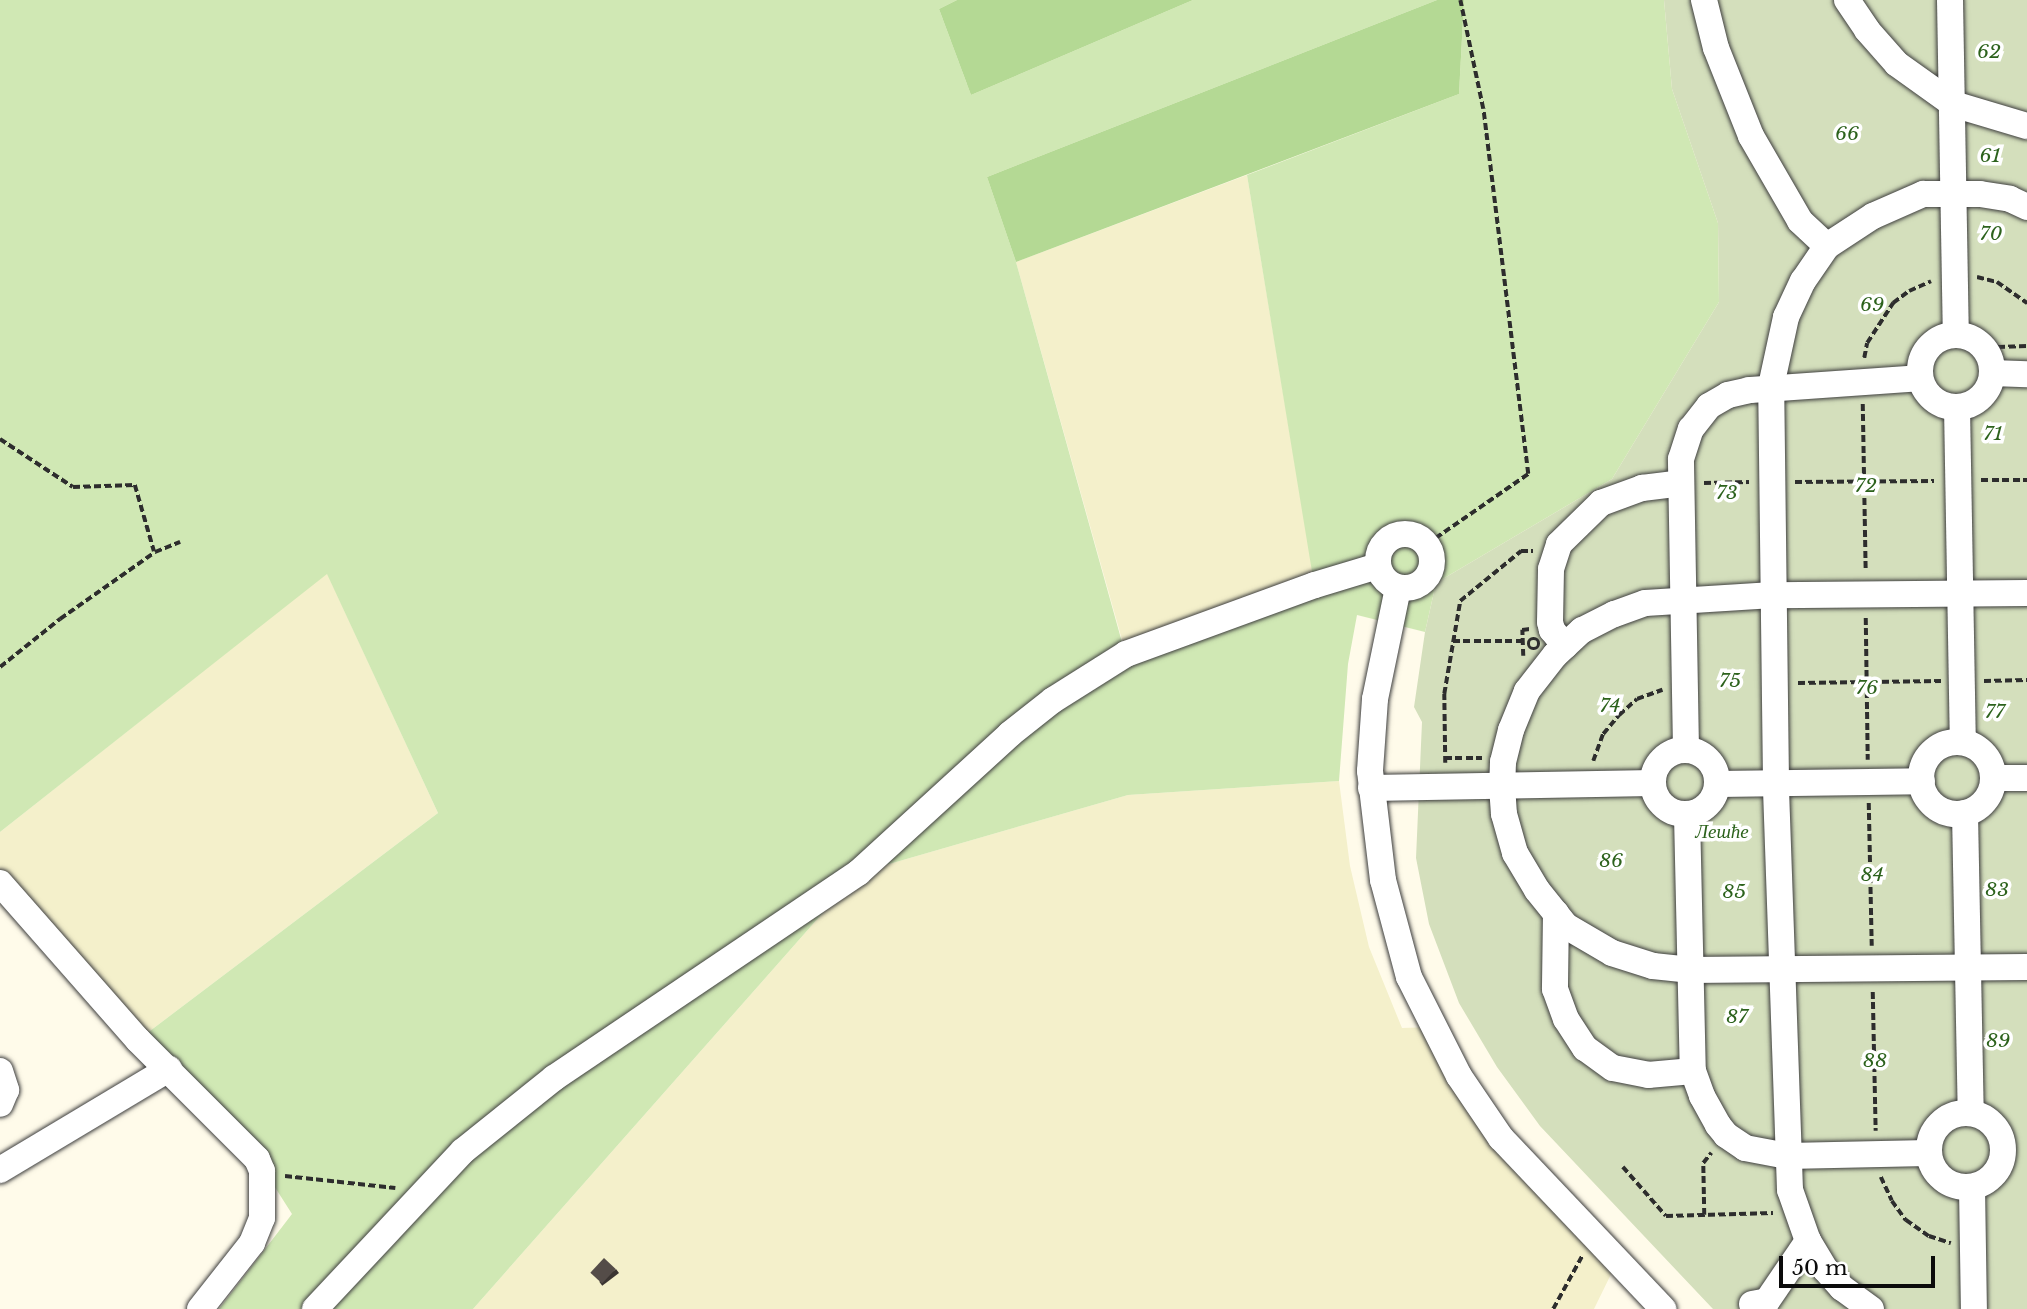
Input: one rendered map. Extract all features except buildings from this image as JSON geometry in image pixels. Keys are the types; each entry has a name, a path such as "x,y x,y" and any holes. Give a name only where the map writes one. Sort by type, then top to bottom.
{"street":[{"path":"1704,0 1716,48 1751,136 1800,221 1826,246"},
{"path":"1847,0 1867,30 1898,64 1953,104 2027,126"},
{"path":"1950,0 1953,191 1964,283 1957,330"},
{"path":"1871,1309 1842,1288 1808,1241 1790,1190 1776,782 1771,386 1786,317 1802,281 1826,246 1873,216 1923,194 1953,191 2010,199 2027,207"},
{"path":"1686,750 1681,459 1691,429 1709,406 1728,396 1863,369 1916,366 1931,344 1957,330"},
{"path":"1916,366 1931,398 1941,404 1957,407 1976,401 1984,393 1992,373 1983,347 1957,330"},
{"path":"1992,373 2027,374"},
{"path":"1957,407 1963,742"},
{"path":"1565,646 1552,630 1550,622 1551,579 1559,544 1601,503 1642,488 1681,483"},
{"path":"1397,535 1413,535 1427,544 1433,562 1425,580 1408,589 1398,588 1383,577 1378,558 1384,544 1397,535"},
{"path":"315,1309 463,1150 554,1078 858,873 1010,734 1112,661 1315,585 1378,566"},
{"path":"1398,588 1375,699 1371,788 1383,880 1394,933 1409,977 1459,1076 1501,1138 1663,1309"},
{"path":"2027,593 1773,595 1645,603 1614,614 1582,630 1527,691 1511,730 1503,762 1502,786 1504,814 1515,853 1537,890 1566,926 1612,953 1653,966 1689,970 2027,967"},
{"path":"1952,742 1963,742 1981,751 1992,768 1993,778 1988,796 1975,809 1965,813 1942,810 1925,793 1922,770 1933,751 1952,742"},
{"path":"1686,750 1704,756 1711,763 1718,783 1713,800 1706,807 1687,815 1664,806 1653,783 1660,762 1667,755 1686,750"},
{"path":"1993,778 2027,778"},
{"path":"1718,783 1922,781"},
{"path":"1371,788 1653,783"},
{"path":"1965,813 1971,1113"},
{"path":"1687,815 1693,1070 1702,1096 1726,1135 1745,1147 1787,1156 1928,1153"},
{"path":"0,883 138,1040 257,1159 262,1171 262,1218 252,1243 200,1309"},
{"path":"1556,913 1555,989 1566,1019 1585,1048 1613,1068 1637,1073 1669,1074 1693,1070"},
{"path":"0,1170 169,1069"},
{"path":"0,1071 6,1090 0,1104"},
{"path":"1960,1113 1971,1113 1991,1123 2002,1142 2015,1152 2001,1162 1990,1179 1972,1187 1948,1183 1931,1165 1928,1153 1929,1142 1940,1123 1960,1113"},
{"path":"1972,1187 1974,1309"},
{"path":"1752,1304 1768,1301 1808,1241"}],"path":[{"path":"1427,544 1528,474 1483,109 1460,0"},
{"path":"1973,1243 1955,1244 1928,1236 1906,1220 1882,1180 1876,1154 1863,369 1878,322 1894,303 1925,283 1964,283 1973,276 1997,282 2027,302"},
{"path":"1916,366 1917,355 1957,330 1998,347 2027,346"},
{"path":"1863,369 1874,356"},
{"path":"0,439 73,487 135,485 155,552"},
{"path":"1681,483 2027,480"},
{"path":"0,667 60,619 155,552 180,542"},
{"path":"1446,787 1444,694 1460,601 1521,551 1556,551"},
{"path":"1453,641 1529,644"},
{"path":"1775,683 2027,680"},
{"path":"1591,785 1596,750 1603,734 1619,715 1643,697 1684,686"},
{"path":"1445,758 1486,758"},
{"path":"1704,1215 1703,1163 1726,1135"},
{"path":"1623,1167 1666,1216 1780,1213"},
{"path":"262,1171 298,1178 422,1191"},
{"path":"1553,1309 1592,1236"}],"shaded area":[{"path":"1247,175 1315,585 1126,654 1016,262"},
{"path":"327,573 438,813 138,1040 0,883 0,832"},
{"path":"1339,781 1350,866 1369,947 1402,1028 1432,1027 1459,1076 1617,1262 1594,1309 473,1309 858,873 1128,795"}],"green space":[{"path":"0,0 957,0 939,9 971,95 1193,0 1437,0 987,177 1016,262 1125,653 1314,584 1247,175 1459,94 1464,0 1664,0 1672,89 1718,223 1719,302 1612,479 1436,583 1425,632 1357,615 1348,664 1339,781 1128,795 858,873 473,1309 219,1309 292,1214 257,1159 138,1040 438,813 327,574 0,832"},
{"path":"957,0 1193,0 971,95 939,9"},
{"path":"1437,0 1464,0 1459,94 1016,262 987,177"},
{"name":"Лешће","path":"1664,0 2027,0 2027,1309 1713,1309 1540,1126 1497,1067 1459,1003 1429,924 1416,858 1422,722 1414,707 1425,632 1436,583 1612,479 1719,302 1718,223 1672,89"}],"park label":[{"name":"62","path":"1989,52"},
{"name":"66","path":"1847,134"},
{"name":"61","path":"1990,156"},
{"name":"70","path":"1991,234"},
{"name":"69","path":"1872,305"},
{"name":"71","path":"1993,434"},
{"name":"72","path":"1866,486"},
{"name":"73","path":"1727,493"},
{"name":"75","path":"1730,681"},
{"name":"76","path":"1867,688"},
{"name":"74","path":"1610,706"},
{"name":"77","path":"1995,712"},
{"name":"86","path":"1611,861"},
{"name":"84","path":"1872,875"},
{"name":"83","path":"1997,890"},
{"name":"85","path":"1734,892"},
{"name":"87","path":"1737,1017"},
{"name":"89","path":"1998,1041"},
{"name":"88","path":"1875,1061"}]}
